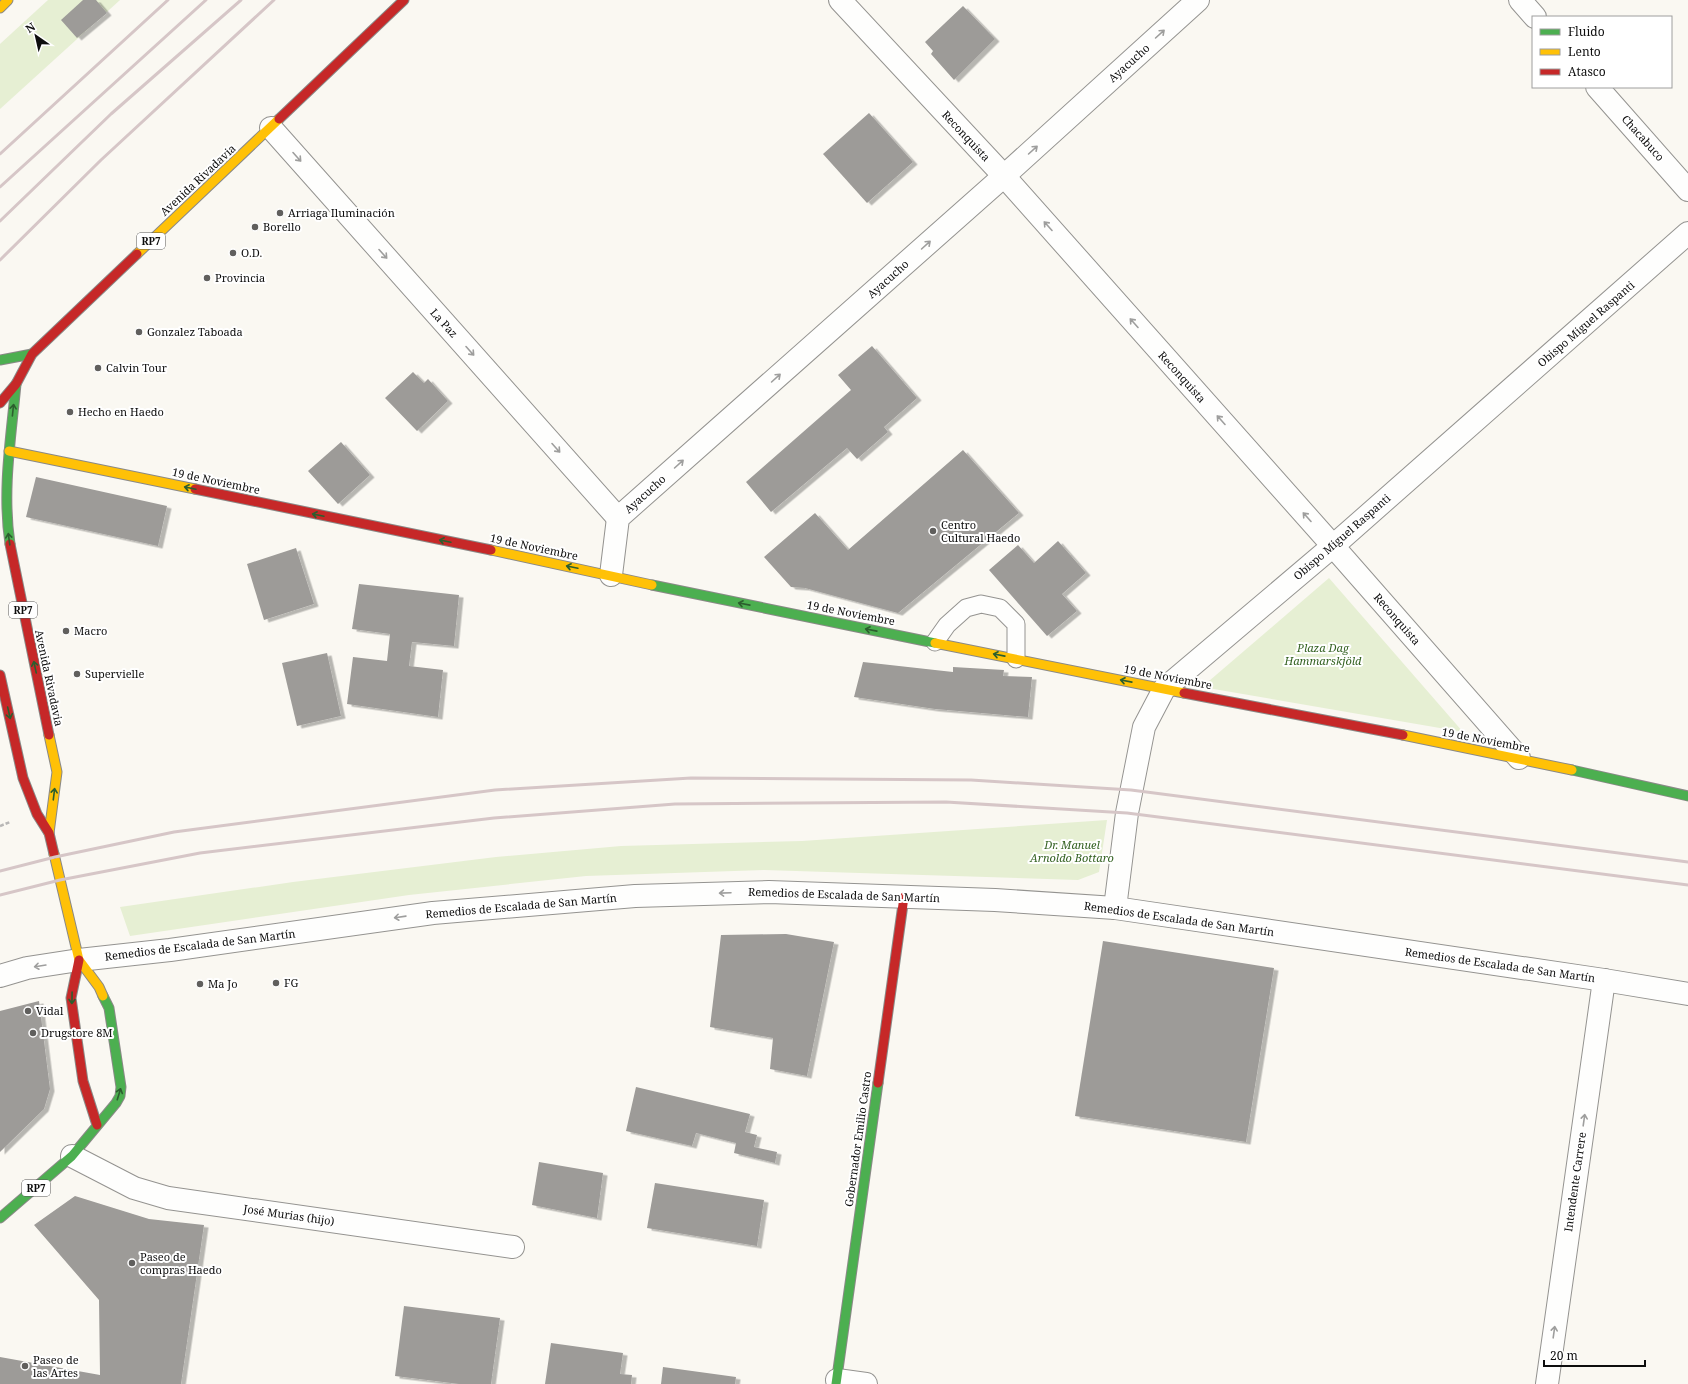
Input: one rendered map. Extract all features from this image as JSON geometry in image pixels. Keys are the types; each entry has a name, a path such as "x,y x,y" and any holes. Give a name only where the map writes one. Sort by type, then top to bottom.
{"street":[{"path":"0,8 8,0"},
{"name":"Avenida Rivadavia","path":"0,403 16,384 32,354 404,0"},
{"name":"Reconquista","path":"840,0 1004,176 1519,758"},
{"name":"Ayacucho","path":"611,575 618,518 1004,176 1198,0"},
{"path":"1520,0 1534,16"},
{"name":"Chacabuco","path":"1598,88 1688,190"},
{"name":"La Paz","path":"271,128 618,518"},
{"name":"Obispo Miguel Raspanti","path":"1115,908 1126,813 1144,727 1164,689 1333,546 1688,233"},
{"path":"0,360 32,354"},
{"path":"0,391 16,384"},
{"name":"Avenida Rivadavia","path":"16,384 6,488 7,522 13,562 57,772 49,833"},
{"name":"19 de Noviembre","path":"9,451 611,575 688,593 1164,689 1519,758 1688,796"},
{"name":"Avenida Rivadavia","path":"0,675 23,778 38,814 49,833 79,960 108,1003 121,1081 120,1096 72,1156 0,1218"},
{"name":"Remedios de Escalada de San Martín","path":"0,976 27,968 79,960 170,950 433,913 635,896 769,892 995,900 1115,908 1604,980 1688,994"},
{"name":"Gobernador Emilio Castro","path":"836,1382 904,897"},
{"name":"Avenida Rivadavia","path":"79,960 71,998 83,1081 97,1125"},
{"name":"Intendente Carrere","path":"1547,1384 1604,980"},
{"name":"José Murias (hijo)","path":"72,1156 134,1188 168,1198 513,1247"},
{"path":"836,1382 866,1384"}],"lane":[{"path":"935,642 947,625 966,608 981,604 1000,608 1016,624 1016,659"}],"green space":[{"path":"48,0 120,0 0,109 0,44"},
{"name":"Plaza Dag Hammarskjöld","path":"1329,578 1463,732 1202,687"},
{"name":"Dr. Manuel Arnoldo Bottaro","path":"1107,820 1099,872 1078,880 764,870 586,876 409,895 130,936 120,907 293,882 496,857 621,846 802,841"}],"building":[{"path":"83,0 96,0 107,13 77,38 61,20"},
{"path":"963,6 995,39 954,80 931,54 933,51 925,42"},
{"path":"869,113 913,162 867,203 823,154"},
{"path":"872,346 917,398 884,427 888,432 857,459 847,448 771,512 746,482 851,390 838,375"},
{"path":"413,372 424,383 428,379 448,401 417,431 385,398"},
{"path":"341,442 370,475 338,504 308,471"},
{"name":"Centro Cultural Haedo","path":"963,450 1019,513 898,613 805,588 791,587 764,557 815,513 848,550"},
{"path":"36,477 167,506 158,546 26,517"},
{"path":"1058,541 1086,573 1062,594 1077,611 1047,636 989,570 1018,545 1034,563"},
{"path":"296,548 314,604 264,620 247,564"},
{"path":"359,584 459,595 454,646 412,642 409,666 443,670 438,717 347,704 353,657 387,661 390,634 352,629"},
{"path":"327,653 341,716 297,726 282,663"},
{"path":"863,662 953,672 953,667 1004,670 1003,676 1032,677 1028,717 935,709 854,697"},
{"path":"786,934 834,942 807,1076 770,1069 773,1038 710,1027 721,935"},
{"path":"1103,941 1274,968 1246,1142 1075,1116"},
{"path":"39,1001 50,1089 44,1109 0,1152 0,1011"},
{"path":"636,1087 750,1114 745,1132 757,1135 754,1147 777,1152 775,1163 734,1153 736,1143 696,1133 692,1146 626,1131"},
{"path":"539,1162 603,1173 597,1218 532,1205"},
{"path":"655,1183 764,1200 757,1246 647,1228"},
{"name":"Paseo de compras Haedo","path":"75,1196 149,1219 204,1225 181,1384 0,1384 0,1357 100,1375 99,1300 34,1225"},
{"path":"404,1306 500,1318 491,1384 459,1384 395,1376"},
{"path":"551,1343 623,1353 620,1374 632,1375 631,1384 545,1384"},
{"path":"663,1367 736,1377 735,1384 661,1384"}],"railway":[{"path":"0,154 168,0"},
{"path":"0,187 206,0"},
{"path":"0,221 111,114 241,0"},
{"path":"0,260 101,160 274,0"},
{"path":"0,871 55,857 174,832 495,790 691,778 971,780 1131,790 1688,862"},
{"path":"0,895 60,880 200,853 494,818 675,804 946,802 1127,813 1688,885"}],"traffic: fast":[{"path":"0,360 32,354"},
{"path":"10,544 7,484 16,384"},
{"path":"652,585 935,643"},
{"path":"1572,770 1688,796"},
{"path":"0,1218 72,1156 116,1103 120,1096 121,1087 109,1008 103,996"},
{"path":"836,1384 878,1083"}],"traffic: slow":[{"path":"0,8 8,0"},
{"path":"137,254 279,119"},
{"path":"9,451 195,489"},
{"path":"491,550 652,585"},
{"path":"935,643 1184,693"},
{"path":"49,735 57,772 49,833"},
{"path":"1403,735 1572,770"},
{"path":"54,854 79,960 99,987 103,996"}],"traffic: jam":[{"path":"279,119 404,0"},
{"path":"0,403 16,384 32,354 137,254"},
{"path":"195,489 491,550"},
{"path":"10,544 49,735"},
{"path":"0,675 23,778 37,814 49,833 54,854"},
{"path":"1184,693 1403,735"},
{"path":"878,1083 904,897"},
{"path":"79,960 71,998 83,1081 97,1125"}],"place":[{"name":"Arriaga Iluminación","path":"280,213"},
{"name":"Borello","path":"255,227"},
{"name":"O.D.","path":"233,253"},
{"name":"Provincia","path":"207,278"},
{"name":"Gonzalez Taboada","path":"139,332"},
{"name":"Calvin Tour","path":"98,368"},
{"name":"Hecho en Haedo","path":"70,412"},
{"name":"Centro Cultural Haedo","path":"933,531"},
{"name":"Macro","path":"66,631"},
{"name":"Supervielle","path":"77,674"},
{"name":"FG","path":"276,983"},
{"name":"Ma Jo","path":"200,984"},
{"name":"Vidal","path":"28,1011"},
{"name":"Drugstore 8M","path":"33,1033"},
{"name":"Paseo de compras Haedo","path":"132,1263"},
{"name":"Paseo de las Artes","path":"25,1366"}]}
